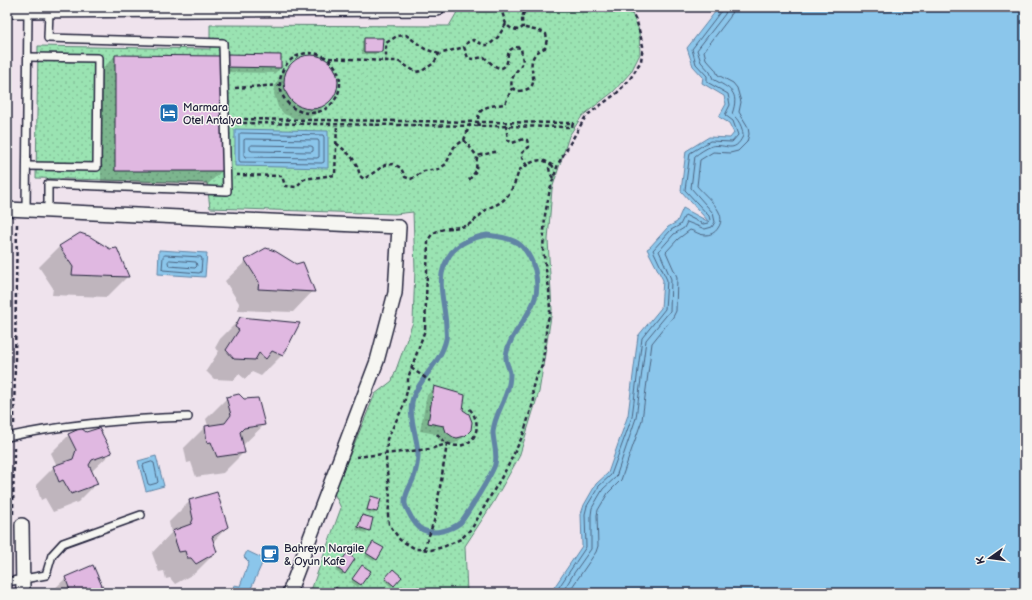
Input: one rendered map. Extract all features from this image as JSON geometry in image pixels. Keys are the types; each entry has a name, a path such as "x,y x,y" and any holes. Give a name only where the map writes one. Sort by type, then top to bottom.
{"street":[{"path":"7,12 437,9 437,7"},
{"path":"17,209 399,227 395,293 377,361 289,593"},
{"path":"22,525 23,593"}],"lane":[{"path":"17,209 27,166 28,11"},
{"path":"48,211 48,184 227,191 224,43 48,38 49,11"},
{"path":"27,166 97,167 98,58 28,57"},
{"path":"10,436 58,427 142,419 188,417"},
{"path":"7,582 46,575 52,555 63,543 140,515"}],"path":[{"path":"500,7 506,24 515,30 519,30 523,27"},
{"path":"523,27 523,14 529,7"},
{"path":"553,166 546,161 538,159 519,170 517,179 510,193 502,201 488,209 469,224 435,232 430,236 428,242 425,330 408,378 408,386 403,407 387,439 390,497 388,515 390,524 400,540 416,549 424,550 443,547 461,538 472,528 508,466 523,435 534,400 532,390 536,376 542,366 546,328 550,312 549,290 543,250 545,215 553,178 558,164 586,116 617,93 630,79 641,60 643,46 637,22 629,7"},
{"path":"386,61 386,43 397,36 406,35 425,49 439,54 464,47 468,42 473,40 484,45 490,45 498,38 506,24"},
{"path":"464,47 468,58 473,59 484,57 498,68 505,67 510,50 515,47 521,48 523,62 513,75 510,83 512,88 518,92 529,89 532,85 533,79 532,60 534,55 545,48 547,39 546,34 541,31 534,31 523,27"},
{"path":"312,52 321,54 334,64 339,72 340,89 337,97 332,104 317,112 300,112 293,107 286,101 282,94 280,85 284,68 296,56 304,53 312,52"},
{"path":"328,58 398,62 416,72 422,71 434,63 439,54"},
{"path":"230,88 280,85"},
{"path":"479,126 478,122 480,112 490,105 505,104 512,88"},
{"path":"478,122 470,124 237,123 237,119 470,124 479,126 506,124 573,123 572,127 506,124 478,122"},
{"path":"230,175 282,176 285,186 296,187 304,179 335,175 337,124"},
{"path":"336,143 354,159 358,166 360,176 364,179 385,165 393,164 401,168 405,177 411,179 424,171 439,169 446,164 454,147 464,140 470,124"},
{"path":"506,124 508,140 512,143 524,139 527,140 529,147 522,153 522,158 526,166"},
{"path":"464,140 477,156 476,171 469,180"},
{"path":"477,156 499,151"},
{"path":"553,178 549,168 558,164"},
{"path":"13,514 10,436 17,209"},
{"path":"411,368 430,381"},
{"path":"437,434 442,440 456,447 465,445 472,440 476,432 477,424 475,415 469,408"},
{"path":"424,550 435,518 448,444"},
{"path":"340,459 430,449 448,444"}],"green space":[{"path":"460,7 629,7 639,30 640,54 631,72 613,92 582,116 569,136 552,189 548,240 552,310 539,392 519,457 493,503 465,546 467,593 310,593 341,508 334,493 375,394 392,381 413,322 415,269 413,212 395,214 210,208 207,183 36,178 38,46 210,49 210,25 449,26"}],"water":[{"path":"719,7 1025,7 1025,593 553,593 553,589 582,546 581,514 584,505 596,484 608,473 628,415 638,336 661,308 663,280 647,249 668,227 677,222 683,208 709,222 681,191 686,151 709,137 730,138 734,133 729,123 719,117 726,104 724,96 702,83 703,77 693,66 687,48"},
{"path":"235,129 328,131 328,168 235,166"},
{"path":"159,250 207,253 205,277 158,274"},
{"path":"156,456 164,486 146,491 138,461"},
{"path":"247,551 264,559 249,593 232,593 234,585 240,586 249,562 244,557"}],"building":[{"path":"364,38 383,38 382,52 364,52"},
{"path":"225,54 281,55 281,68 225,67"},
{"name":"Marmara Otel Antalya","path":"115,55 223,56 223,171 115,171"},
{"path":"306,55 316,55 330,63 336,72 338,82 336,92 330,101 316,109 306,109 296,104 289,97 284,87 284,77 289,67 296,60"},
{"path":"80,233 89,236 110,249 117,248 129,277 72,275 73,267 59,246"},
{"path":"266,248 275,251 296,264 303,262 315,292 258,289 259,282 245,260"},
{"path":"240,317 300,323 283,356 272,351 266,359 259,353 255,360 234,359 226,350 239,330 235,327"},
{"path":"434,386 465,395 463,410 469,414 472,422 471,430 465,436 457,438 453,437 446,432 444,426 428,423"},
{"path":"239,394 244,399 258,398 265,425 244,428 240,432 245,453 217,457 211,442 207,443 205,426 225,423 231,415 226,397"},
{"path":"81,428 86,432 99,428 112,453 92,460 89,465 98,484 71,494 63,480 59,482 53,466 73,459 76,450 68,434"},
{"path":"217,492 228,527 212,537 217,552 196,564 191,558 187,558 185,551 179,552 172,531 191,524 193,519 189,500"},
{"path":"371,496 381,499 377,512 367,510"},
{"path":"362,515 373,518 370,531 358,527"},
{"path":"373,542 384,548 377,560 366,553"},
{"path":"347,553 355,559 345,574 337,568"},
{"path":"93,565 105,593 71,593 65,577"},
{"path":"362,565 371,571 361,585 352,579"},
{"path":"393,569 402,577 394,586 385,578"},
{"path":"336,587 344,593 332,593"}],"waterway":[{"path":"487,235 512,240 523,247 528,253 535,270 537,284 536,295 532,306 508,348 506,358 510,373 510,380 493,432 496,456 495,464 479,494 460,523 452,528 432,532 421,529 416,525 405,504 406,496 414,477 418,458 418,448 411,410 412,402 418,388 441,354 446,339 446,320 441,279 448,257 457,247 468,240 487,235"}],"place":[{"name":"Marmara Otel Antalya","path":"169,113"},
{"name":"Bahreyn Nargile & Oyun Kafe","path":"270,554"}]}
